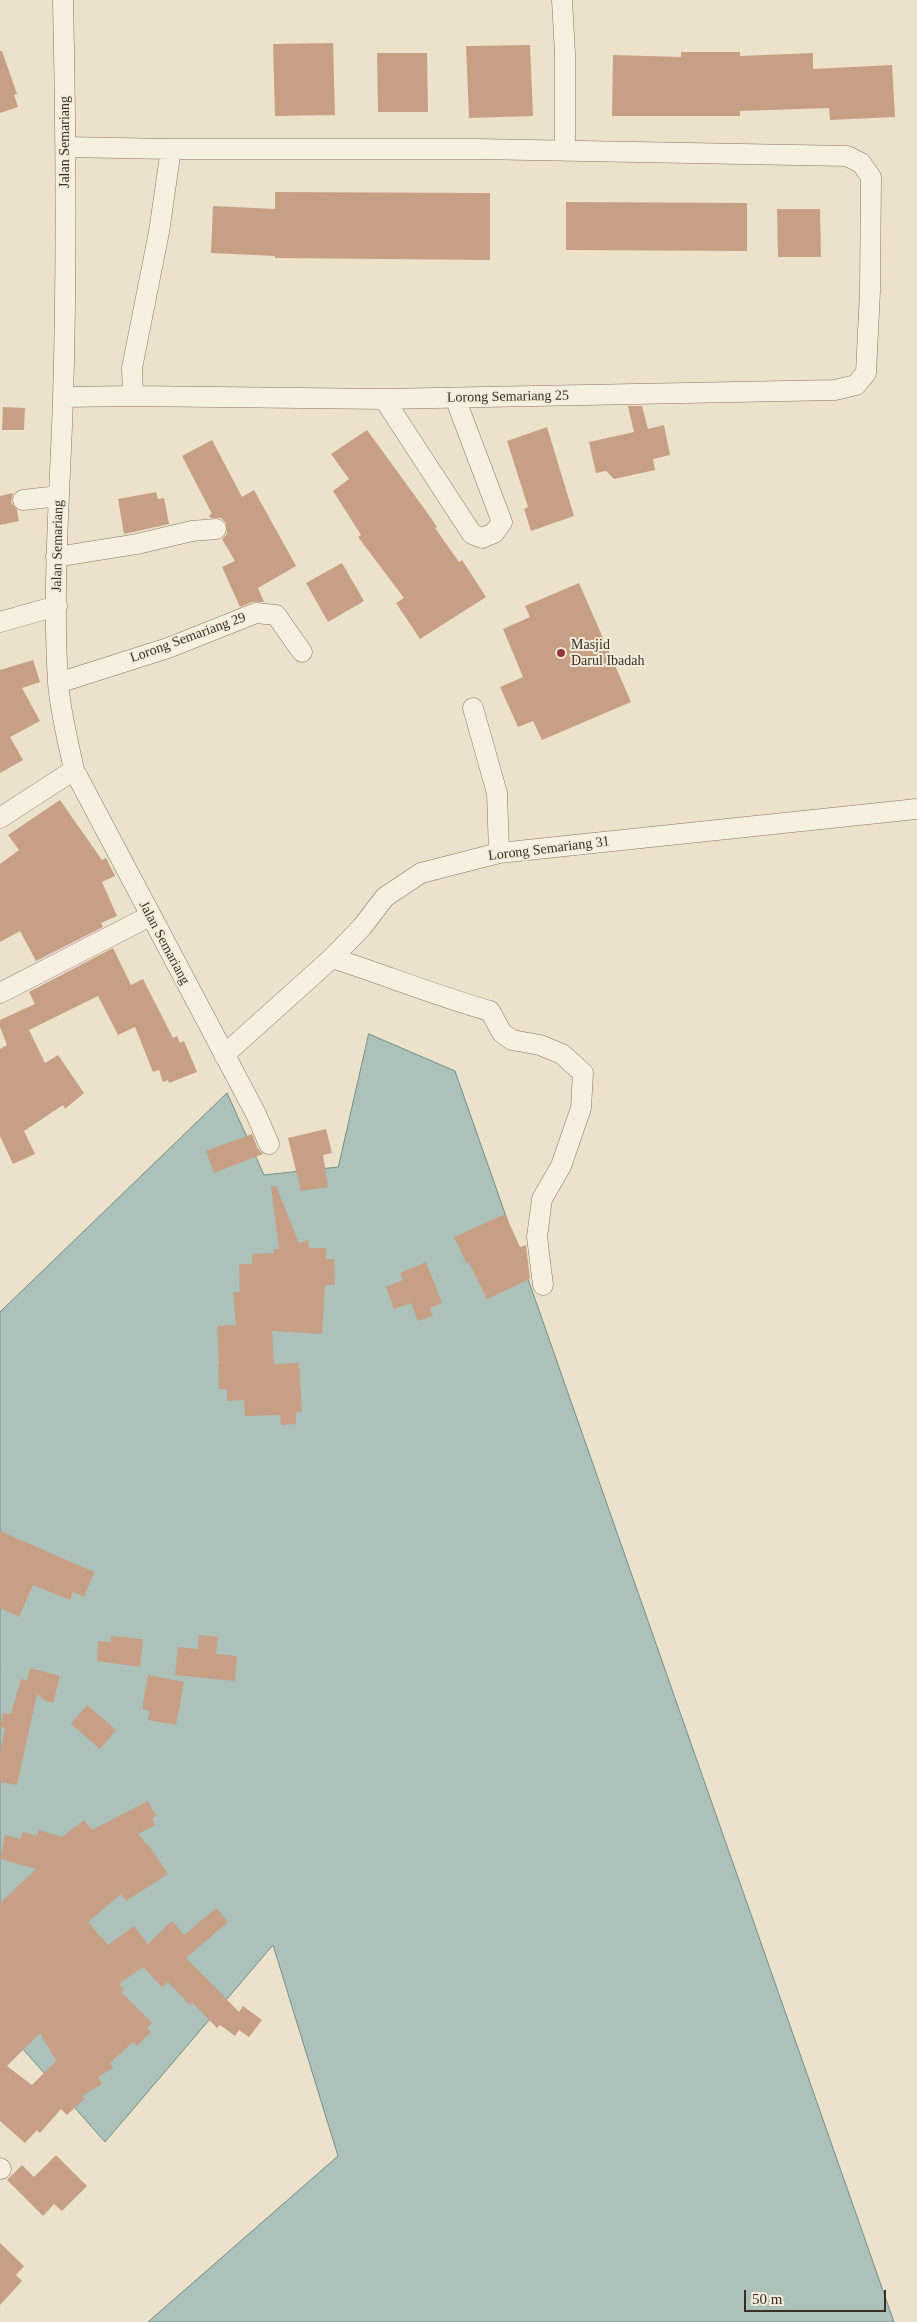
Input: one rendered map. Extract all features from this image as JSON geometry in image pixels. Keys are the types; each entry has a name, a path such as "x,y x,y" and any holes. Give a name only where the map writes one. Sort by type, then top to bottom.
{"street":[{"name":"Jalan Semariang","path":"63,0 66,147 63,397 56,557 58,683 74,770 256,1114 269,1144"},
{"path":"562,0 565,54 565,151"},
{"name":"Lorong Semariang 25","path":"63,397 384,399 834,390 856,385 866,373 870,291 871,177 861,163 847,156 565,151 66,147"},
{"path":"133,396 132,368 159,232 171,149"},
{"path":"384,399 472,534 482,538 494,534 502,522 455,398"},
{"path":"23,500 59,496"},
{"path":"56,557 137,544 192,531 216,529"},
{"path":"0,622 57,606"},
{"name":"Lorong Semariang 29","path":"58,683 168,648 256,612 276,615 302,652"},
{"path":"473,708 497,793 499,853"},
{"path":"0,818 74,770"},
{"name":"Lorong Semariang 31","path":"224,1054 332,958 362,927 385,897 422,873 499,853 917,808"},
{"path":"0,992 150,916"},
{"path":"332,958 388,976 447,999 490,1011 502,1033 512,1040 540,1045 562,1054 583,1073 581,1108 561,1166 542,1199 537,1238 543,1285"}],"water":[{"path":"369,1034 455,1071 894,2322 148,2322 338,2156 273,1945 105,2142 0,2023 0,1312 227,1093 264,1175 338,1167"}],"building":[{"path":"333,43 335,115 275,116 273,44"},
{"path":"530,45 533,116 469,118 466,46"},
{"path":"0,51 2,51 17,94 14,95 18,107 0,113"},
{"path":"681,52 740,52 740,56 813,53 813,69 892,65 895,117 830,120 829,108 740,111 740,116 612,116 613,55 681,57"},
{"path":"377,53 427,53 428,112 378,112"},
{"path":"275,192 490,193 490,260 275,258 275,256 211,253 213,206 275,209"},
{"path":"566,202 747,203 747,251 566,250"},
{"path":"777,209 820,209 821,257 778,257"},
{"path":"628,406 642,406 648,429 664,425 670,455 653,459 655,470 614,479 606,471 596,473 589,442 634,432"},
{"path":"3,407 25,408 24,430 2,430"},
{"path":"547,427 574,516 531,531 524,509 528,507 507,441"},
{"path":"367,430 426,511 437,527 435,528 459,562 462,560 486,597 420,639 396,603 404,598 358,537 361,535 333,491 349,479 331,454"},
{"path":"212,440 242,497 254,490 296,566 258,588 264,602 252,602 240,607 222,567 235,561 222,539 227,534 226,523 221,518 211,518 209,515 212,514 182,456"},
{"path":"156,492 158,499 164,498 169,524 124,534 118,499"},
{"path":"13,493 11,502 17,510 19,521 0,525 0,496"},
{"path":"342,563 364,601 328,622 306,583"},
{"name":"Masjid Darul Ibadah","path":"579,583 631,702 542,740 533,721 518,727 500,687 523,677 503,629 530,617 525,606"},
{"path":"33,660 40,682 22,688 40,721 10,737 23,760 0,773 0,670"},
{"path":"60,800 102,860 106,858 115,876 102,882 117,916 101,923 103,927 36,961 20,931 0,942 0,864 19,850 8,835"},
{"path":"113,948 131,985 143,979 173,1038 177,1036 180,1043 184,1041 197,1072 169,1083 168,1080 163,1082 159,1070 153,1072 135,1027 118,1035 98,996 29,1030 45,1063 58,1055 84,1093 65,1109 63,1105 24,1131 35,1154 13,1164 0,1136 0,1049 7,1045 0,1027 0,1020 35,1004 29,992"},
{"path":"326,1129 332,1153 323,1155 328,1187 301,1191 288,1138"},
{"path":"252,1134 258,1149 263,1154 214,1173 206,1151"},
{"path":"276,1186 299,1243 308,1240 309,1248 326,1248 326,1259 334,1259 335,1285 325,1285 322,1334 272,1331 274,1364 299,1363 302,1412 296,1412 296,1424 281,1425 280,1415 245,1416 244,1400 227,1401 227,1389 219,1389 217,1326 236,1325 233,1292 240,1292 239,1264 252,1264 252,1254 274,1253 274,1249 279,1249 271,1187"},
{"path":"505,1214 520,1247 526,1245 530,1279 487,1299 454,1237"},
{"path":"426,1262 442,1303 430,1308 433,1316 418,1321 411,1303 394,1309 386,1287 403,1280 400,1273"},
{"path":"0,1531 94,1572 84,1597 73,1592 70,1600 33,1585 19,1617 0,1608"},
{"path":"199,1635 218,1637 216,1654 237,1656 235,1681 175,1675 178,1647 198,1649"},
{"path":"111,1636 143,1639 140,1667 97,1661 98,1641 111,1642"},
{"path":"30,1668 60,1676 53,1703 44,1700 37,1694 17,1785 0,1782 0,1753 5,1728 0,1727 3,1713 11,1714 21,1679 27,1680"},
{"path":"148,1675 184,1682 176,1725 148,1720 150,1711 142,1709"},
{"path":"87,1705 116,1730 100,1749 71,1724"},
{"path":"148,1801 156,1816 152,1819 155,1825 138,1834 152,1850 168,1874 126,1901 121,1894 88,1922 108,1945 134,1926 148,1944 172,1921 184,1935 216,1908 228,1922 186,1958 239,2012 243,2006 262,2020 249,2037 239,2030 235,2036 220,2025 217,2028 192,2002 190,2005 168,1982 162,1987 143,1967 119,1984 124,1989 121,1992 152,2023 147,2028 151,2032 137,2046 133,2042 110,2063 113,2068 98,2077 102,2084 82,2096 85,2098 67,2115 61,2109 40,2133 37,2130 25,2143 0,2121 0,1903 36,1869 0,1859 5,1835 20,1839 23,1832 37,1836 39,1830 62,1837 84,1820 92,1830","holes":["40,2033 56,2061 32,2085 7,2066"]},
{"path":"56,2155 87,2186 62,2211 54,2204 43,2216 7,2180 22,2165 34,2177"},
{"path":"0,2243 24,2266 16,2275 22,2281 0,2305"}],"place":[{"name":"Masjid Darul Ibadah","path":"561,653"}]}
